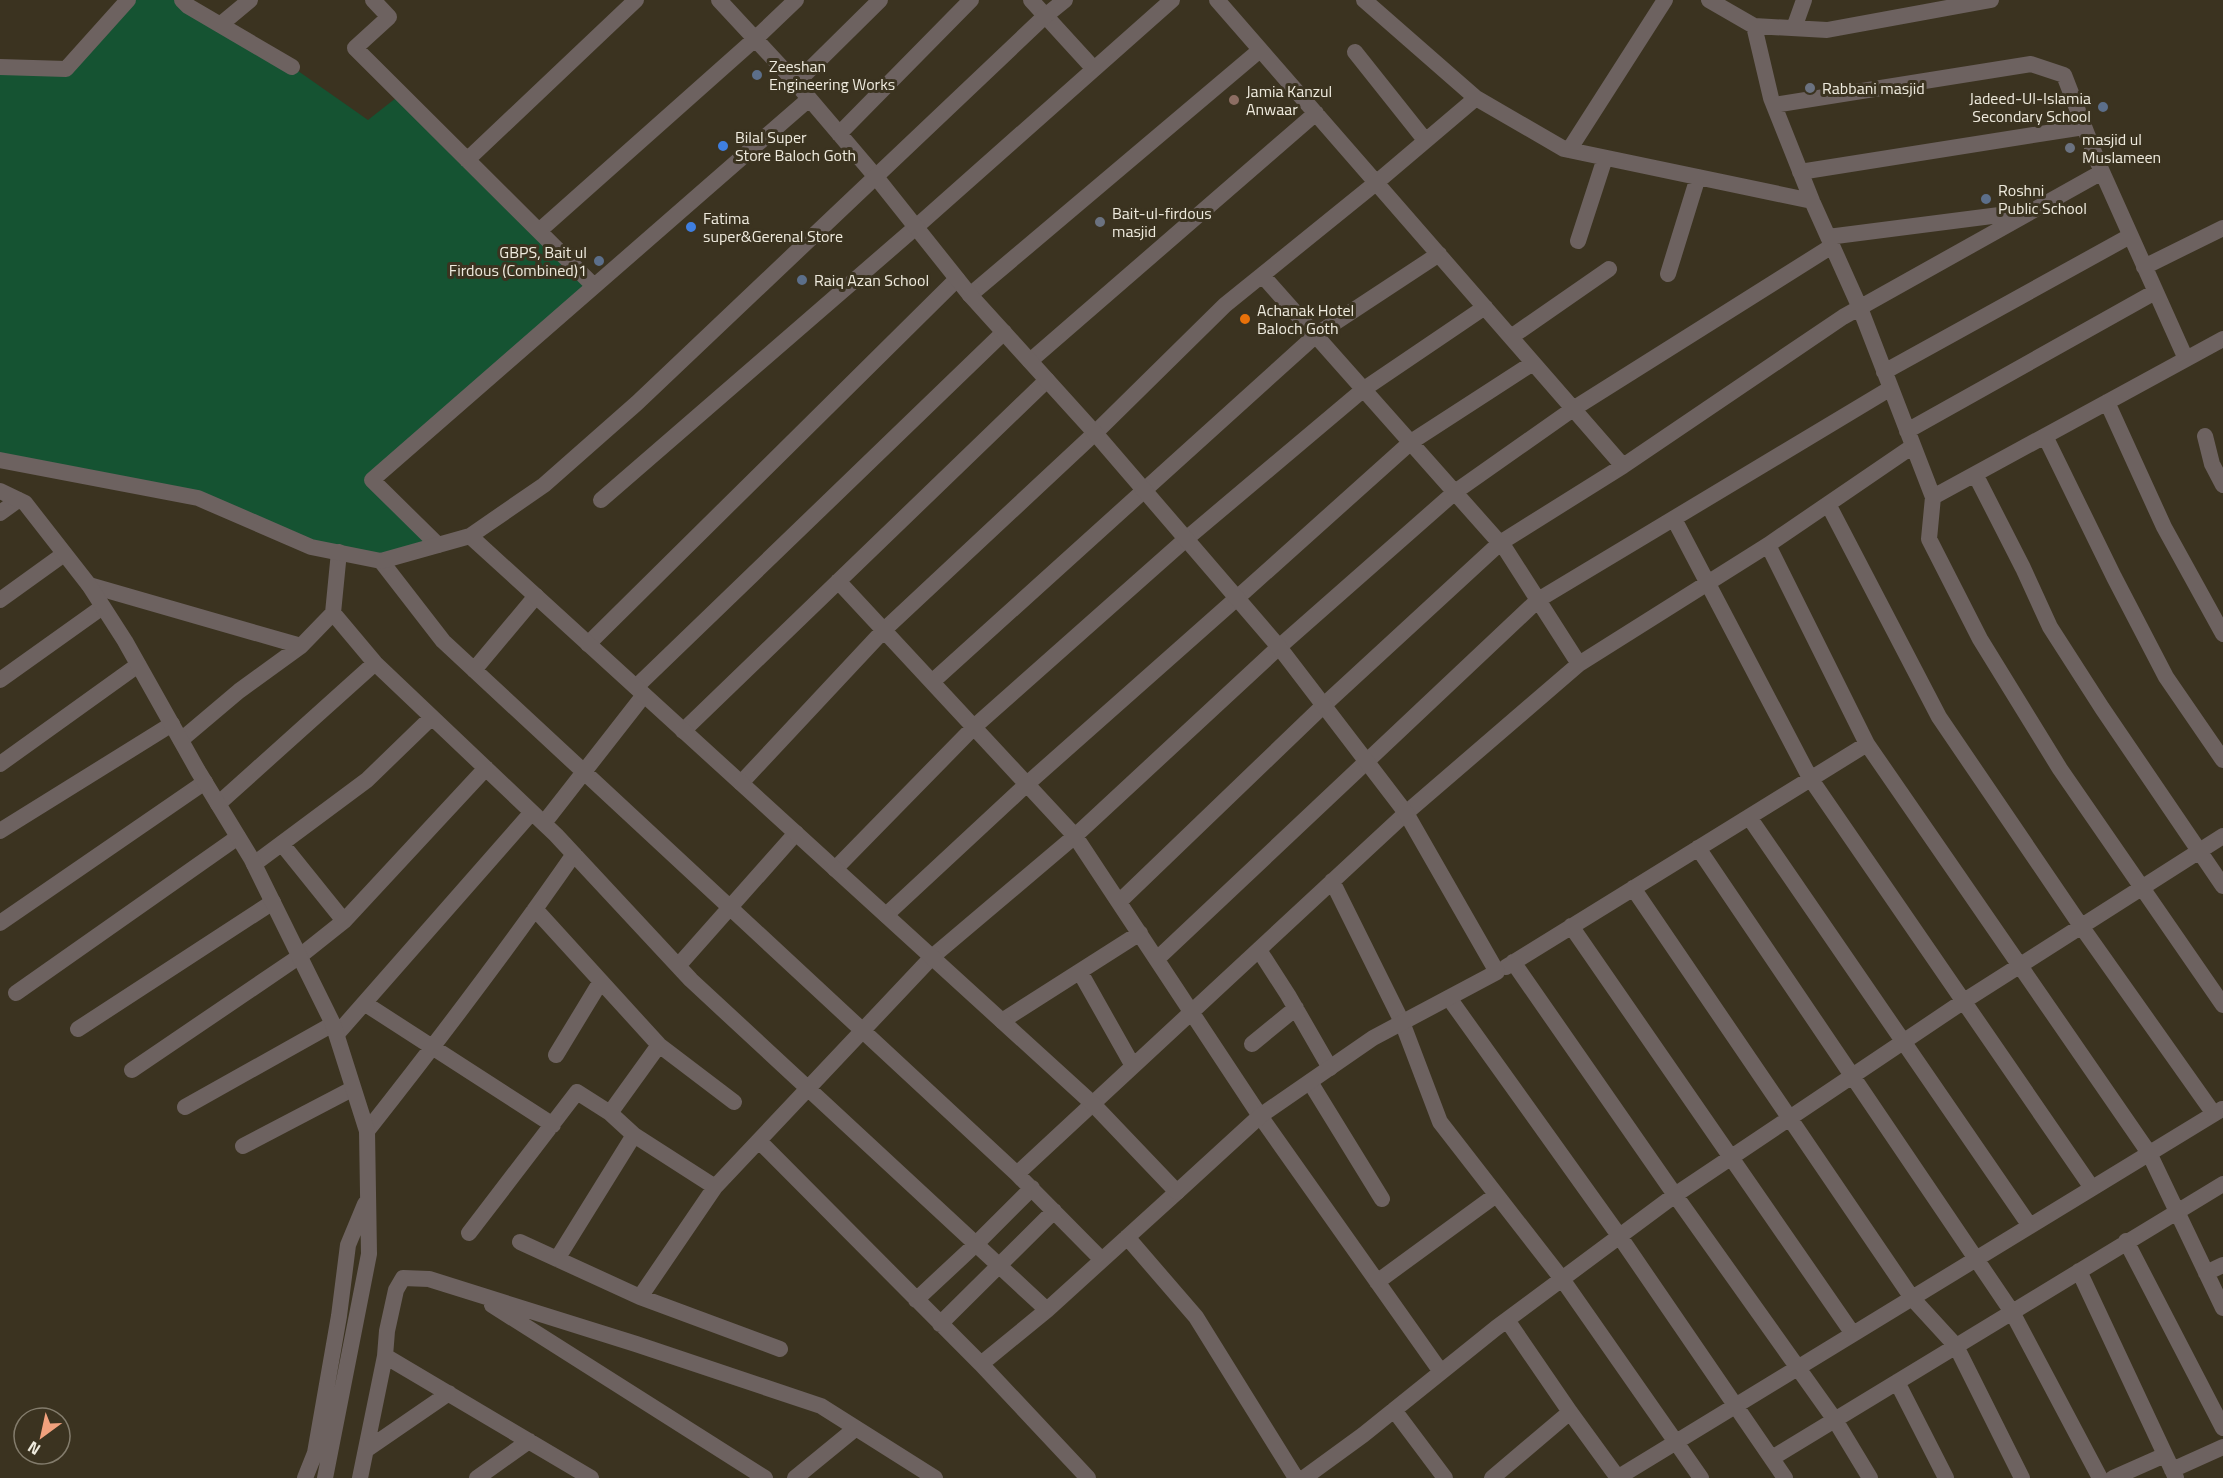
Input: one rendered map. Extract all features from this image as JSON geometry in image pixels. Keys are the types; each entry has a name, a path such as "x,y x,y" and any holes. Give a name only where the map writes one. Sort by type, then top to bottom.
{"street":[{"path":"0,66 66,69 128,0"},
{"path":"182,0 188,6 292,67"},
{"path":"220,25 250,0"},
{"path":"373,0 389,17 355,48 594,286"},
{"path":"467,160 636,0"},
{"path":"720,0 796,83 876,177 970,295 1095,433 1279,647 1406,813 1497,972"},
{"path":"539,231 796,0"},
{"path":"796,83 880,0"},
{"path":"839,134 971,0"},
{"path":"1030,0 1094,69"},
{"path":"0,460 198,498 311,546 381,561 470,536 544,485 637,403 1044,17 1065,0"},
{"path":"601,500 916,227 1172,0"},
{"path":"1217,0 1623,466"},
{"path":"1364,0 1476,98 1564,149 1812,201"},
{"path":"1569,150 1665,0"},
{"path":"1709,0 1754,26 1827,30 1991,0"},
{"path":"1794,28 1804,0"},
{"path":"1754,26 1774,105 1812,201 1860,308 1933,497 1929,539 1980,639 2060,769 2223,1005"},
{"path":"970,295 1260,50"},
{"path":"1355,52 1425,140"},
{"path":"1774,105 2031,64 2064,75 2102,172 2186,359"},
{"path":"741,783 884,630 1095,433 1225,306 1476,98"},
{"path":"438,545 372,480 809,99"},
{"path":"1030,361 1316,113"},
{"path":"1800,172 2084,127"},
{"path":"1578,241 1605,158"},
{"path":"1119,902 1324,705 1500,543 1623,466 1843,317 2102,172"},
{"path":"1668,274 1698,177"},
{"path":"640,1297 715,1187 760,1142 932,957 1075,836 1279,647 1455,492 1574,409 1830,241 2030,212"},
{"path":"2144,267 2223,228"},
{"path":"1884,372 2130,236"},
{"path":"932,682 1316,335 1438,254"},
{"path":"1511,337 1609,269"},
{"path":"1262,275 1500,543 1579,664"},
{"path":"588,644 957,279"},
{"path":"1017,1174 1406,813 1579,664 1828,504 1910,438 2155,292"},
{"path":"835,869 974,727 1186,539 1364,389 1485,307"},
{"path":"185,1107 335,1029 364,1004 584,772 640,691 1004,332"},
{"path":"1933,497 2223,339"},
{"path":"886,915 1027,784 1411,442 1533,363"},
{"path":"683,731 1047,380"},
{"path":"1157,959 1538,600 1891,388"},
{"path":"2107,402 2164,527 2223,633"},
{"path":"2045,436 2166,677 2223,760"},
{"path":"2205,436 2212,464 2223,485"},
{"path":"1975,474 2050,627 2223,886"},
{"path":"0,491 25,503 88,585 101,608 125,641 254,864 335,1029 367,1131 369,1254 325,1478"},
{"path":"0,513 18,500"},
{"path":"1507,1320 1618,1478 2218,1111 2081,926 1939,717 1828,504"},
{"path":"1674,519 1810,778 2092,1188"},
{"path":"470,536 1093,1104 1177,1192"},
{"path":"1768,544 1867,744 2149,1154 2223,1308"},
{"path":"181,740 239,691 301,646 333,613 339,552"},
{"path":"0,600 64,554"},
{"path":"381,561 443,641 1032,1188 1102,1260"},
{"path":"838,582 1075,836 1260,1116 1441,1372"},
{"path":"88,585 301,646"},
{"path":"474,670 536,596"},
{"path":"0,680 101,608"},
{"path":"333,613 375,663 538,818 678,966 1047,1310"},
{"path":"218,804 375,663"},
{"path":"0,764 138,665"},
{"path":"254,864 367,780 432,717"},
{"path":"0,831 172,724"},
{"path":"981,1364 1047,1310 1260,1116 1373,1038 1497,972 1867,744"},
{"path":"132,1070 300,956 344,921 486,768"},
{"path":"0,923 205,782"},
{"path":"1749,817 2030,1226"},
{"path":"678,966 796,833"},
{"path":"1304,1478 1507,1320 1675,1195 1964,1001 2223,836"},
{"path":"15,993 238,837"},
{"path":"282,844 344,921"},
{"path":"1698,848 2012,1312 2100,1478"},
{"path":"367,1131 433,1048 574,854"},
{"path":"1332,881 1402,1022 1440,1122 1562,1279 1701,1478"},
{"path":"1633,888 1912,1298 1956,1346 2022,1478"},
{"path":"78,1029 273,902"},
{"path":"536,909 659,1045 734,1102"},
{"path":"1571,926 1852,1334"},
{"path":"1002,1021 1140,933"},
{"path":"1259,950 1296,1008 1330,1068"},
{"path":"1513,962 1835,1420 1870,1478"},
{"path":"1080,972 1133,1066"},
{"path":"556,1055 601,981"},
{"path":"1449,998 1620,1237 1785,1478"},
{"path":"364,1004 553,1125"},
{"path":"1252,1044 1296,1008"},
{"path":"610,1113 659,1045"},
{"path":"1310,1082 1382,1199"},
{"path":"243,1146 352,1089"},
{"path":"469,1233 578,1092 610,1113 634,1135 715,1187"},
{"path":"557,1259 634,1135"},
{"path":"760,1142 981,1364 1088,1478"},
{"path":"1772,1458 2223,1184"},
{"path":"916,1300 1032,1188"},
{"path":"1377,1281 1496,1195"},
{"path":"305,1478 315,1453 348,1245 367,1197"},
{"path":"940,1324 1054,1210"},
{"path":"1127,1237 1196,1317 1296,1478"},
{"path":"2126,1241 2223,1428"},
{"path":"520,1242 640,1297 780,1349"},
{"path":"2206,1273 2223,1265"},
{"path":"2079,1271 2171,1468"},
{"path":"360,1478 385,1356 387,1331 396,1290 403,1278 429,1279 472,1292 821,1406 935,1478"},
{"path":"472,1292 765,1478"},
{"path":"385,1356 591,1478"},
{"path":"1897,1382 1946,1478"},
{"path":"366,1450 449,1393"},
{"path":"1394,1410 1445,1478"},
{"path":"1492,1478 1570,1412"},
{"path":"795,1478 856,1428"},
{"path":"477,1478 529,1441"},
{"path":"2113,1478 2171,1468 2223,1447"}],"green space":[{"path":"127,0 181,0 291,66 368,120 401,94 594,286 371,479 438,544 380,560 310,546 198,497 0,459 0,66 66,68"}],"place":[{"name":"Zeeshan Engineering Works","path":"757,75"},
{"name":"Rabbani masjid","path":"1810,88"},
{"name":"Jamia Kanzul Anwaar","path":"1234,100"},
{"name":"Jadeed-Ul-Islamia Secondary School","path":"2103,107"},
{"name":"Bilal Super Store Baloch Goth","path":"723,146"},
{"name":"masjid ul Muslameen","path":"2070,148"},
{"name":"Roshni Public School","path":"1986,199"},
{"name":"Bait-ul-firdous masjid","path":"1100,222"},
{"name":"Fatima super&Gerenal Store","path":"691,227"},
{"name":"GBPS, Bait ul Firdous (Combined)1","path":"599,261"},
{"name":"Raiq Azan School","path":"802,280"},
{"name":"Achanak Hotel Baloch Goth","path":"1245,319"}]}
